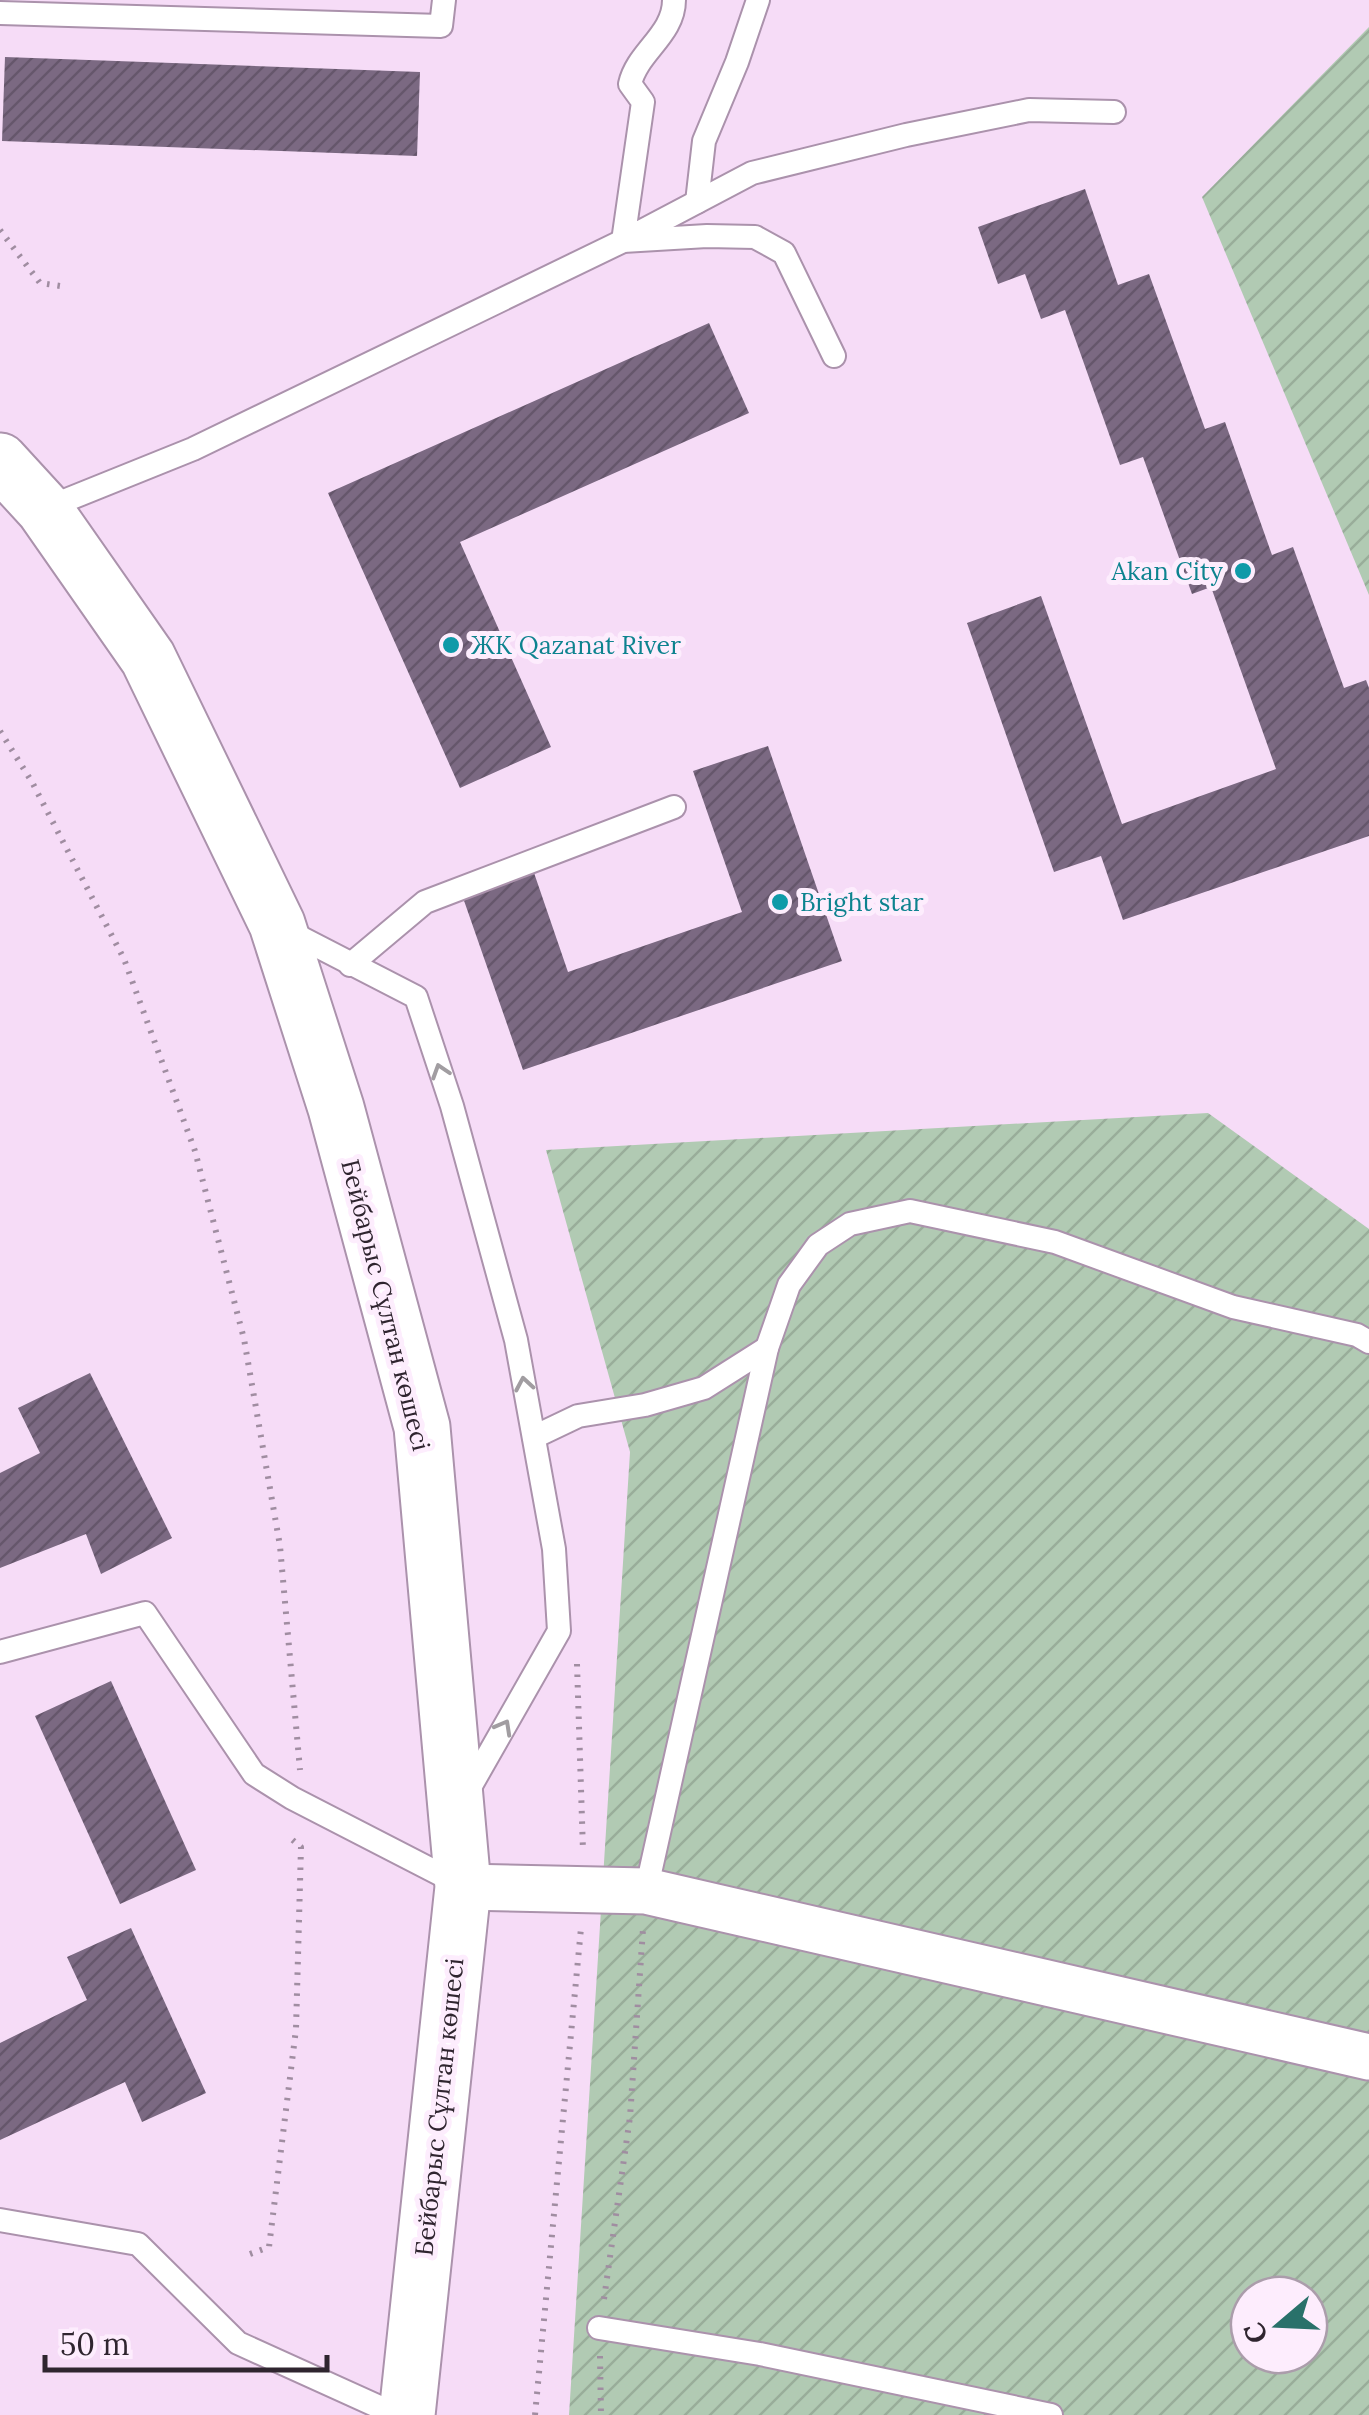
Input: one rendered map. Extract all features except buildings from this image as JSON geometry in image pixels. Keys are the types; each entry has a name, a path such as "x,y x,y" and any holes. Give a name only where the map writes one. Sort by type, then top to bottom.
{"street":[{"name":"Бейбарыс Сұлтан көшесі","path":"0,461 44,510 148,658 276,924 336,1108 422,1427 462,1886 406,2415"},
{"path":"462,1886 646,1892 1369,2056"}],"lane":[{"path":"0,13 441,26 444,0"},
{"path":"623,241 642,102 630,84 634,68 674,15 674,0"},
{"path":"697,202 704,142 758,0"},
{"path":"44,510 193,449 623,241 752,173 1029,110 1114,112"},
{"path":"623,241 755,237 784,253 834,356"},
{"path":"350,964 425,902 674,807"},
{"path":"276,924 416,997 452,1106 516,1340 554,1549 558,1631 456,1812"},
{"path":"646,1892 767,1348 789,1285 818,1245 850,1224 910,1210 1055,1242 1233,1306 1356,1335 1369,1342"},
{"path":"534,1437 578,1416 645,1405 704,1388 767,1348"},
{"path":"0,1652 144,1614 254,1774 292,1798 462,1886"},
{"path":"0,2220 138,2244 238,2342 396,2415"},
{"path":"600,2328 760,2354 1051,2415"}],"path":[{"path":"0,230 40,282 67,286"},
{"path":"0,731 32,782 124,959 195,1151 244,1339 280,1546 301,1780"},
{"path":"250,2254 269,2247 296,2029 301,1847 290,1837"},
{"path":"600,2415 600,2328 630,2117 646,1892"}],"green space":[{"path":"1369,27 1369,595 1202,197"},
{"path":"1208,1113 1369,1229 1369,2415 569,2415 630,1452 546,1150"}],"place":[{"name":"Akan City","path":"1243,571"},
{"name":"ЖК Qazanat River","path":"451,645"},
{"name":"Bright star","path":"780,902"}]}
